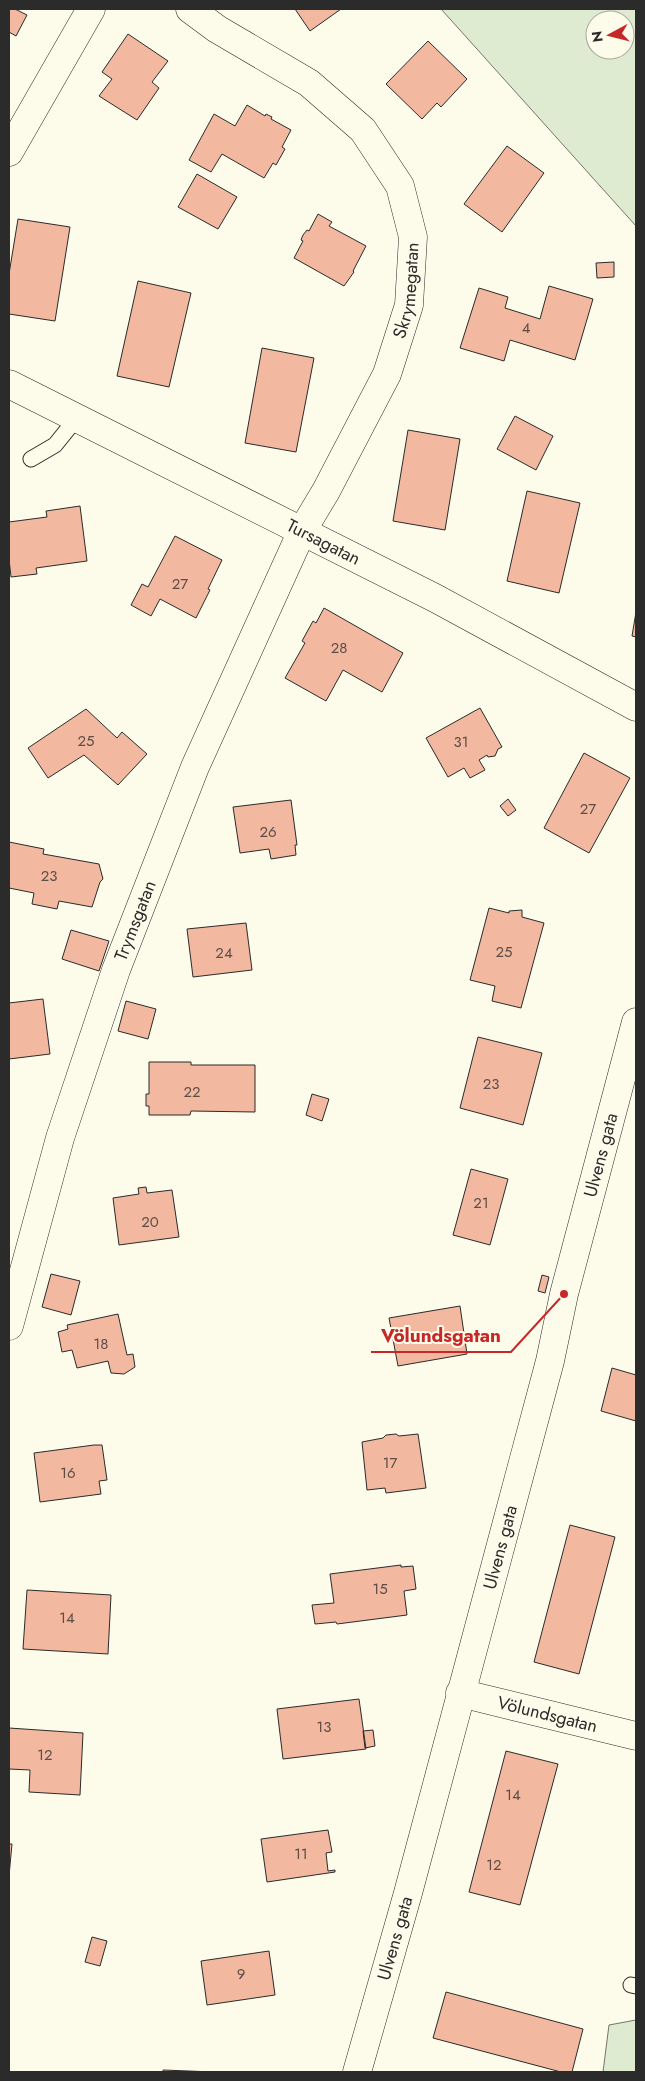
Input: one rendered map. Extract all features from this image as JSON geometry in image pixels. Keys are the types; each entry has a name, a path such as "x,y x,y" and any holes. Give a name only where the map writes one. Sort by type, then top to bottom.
{"street":[{"path":"9,152 91,9"},
{"name":"Skrymegatan","path":"190,9 217,29 309,82 364,130 400,186 413,237 409,305 387,374 326,491 302,531"},
{"name":"Tursagatan","path":"9,384 435,598 636,707"},
{"name":"Trymsgatan","path":"9,1326 60,1138 116,970 195,767 302,531"},
{"name":"Ulvens gata","path":"357,2072 408,1893 550,1361 564,1294 635,1028"},
{"name":"Völundsgatan","path":"460,1693 636,1736"}],"lane":[{"path":"31,459 55,445 76,418"}],"green space":[{"path":"441,9 636,9 636,226"},
{"path":"636,2020 636,2072 603,2072 609,2025"}],"building":[{"path":"9,9 15,9 27,15 16,36 9,32"},
{"path":"295,9 341,9 310,31"},
{"path":"128,34 168,61 152,82 159,88 137,120 99,96 112,79 102,72"},
{"path":"428,41 467,79 441,107 437,103 422,119 386,84"},
{"path":"247,105 265,116 266,114 272,117 271,119 291,130 282,147 285,149 276,165 273,163 264,178 222,154 211,172 189,160 214,114 235,126"},
{"path":"507,146 544,173 502,232 464,204"},
{"path":"197,174 237,197 218,229 178,207"},
{"path":"318,214 332,222 329,226 366,246 354,272 344,286 294,258 303,241 301,240 303,235 307,230 309,231"},
{"path":"18,219 70,227 55,321 9,314 9,274"},
{"path":"614,262 614,277 597,278 596,263"},
{"path":"138,281 191,293 169,387 117,376"},
{"path":"549,286 593,299 575,360 510,340 504,361 460,348 479,288 508,297 505,308 540,319"},
{"path":"262,348 314,358 296,452 245,443"},
{"path":"515,416 553,436 536,470 497,449"},
{"path":"408,430 460,439 445,530 393,521"},
{"path":"527,491 580,503 559,593 507,581"},
{"path":"80,506 87,561 36,568 37,574 11,577 9,522 47,517 46,511"},
{"path":"175,536 222,560 196,618 160,599 151,616 131,605 142,584 148,587"},
{"path":"324,608 403,653 382,692 343,670 326,701 285,678 305,643 302,641 313,621 316,623"},
{"path":"636,612 636,637 632,636"},
{"path":"480,708 502,747 498,749 495,756 488,757 487,755 479,760 485,770 470,778 464,768 448,777 426,738"},
{"path":"86,709 117,738 122,732 147,754 118,785 84,755 48,778 28,748"},
{"path":"584,753 630,778 589,853 544,828"},
{"path":"508,799 516,810 508,816 500,806"},
{"path":"291,800 297,845 295,845 296,855 271,859 269,849 240,853 233,807"},
{"path":"9,842 44,849 43,854 99,864 103,879 100,882 92,907 59,901 57,909 32,904 34,893 9,888"},
{"path":"489,908 509,913 509,911 522,910 522,917 544,923 521,1008 492,1001 495,986 470,980"},
{"path":"246,923 252,970 193,977 187,929"},
{"path":"71,930 109,941 99,971 62,959"},
{"path":"43,999 50,1054 9,1059 9,1003"},
{"path":"126,1001 156,1009 148,1039 118,1031"},
{"path":"478,1037 542,1053 523,1125 460,1108"},
{"path":"149,1062 191,1062 191,1065 255,1065 255,1112 191,1111 190,1115 149,1115 149,1106 146,1106 146,1094 149,1094"},
{"path":"312,1094 329,1099 322,1121 306,1115"},
{"path":"471,1169 508,1179 490,1245 453,1235"},
{"path":"146,1187 147,1193 172,1190 179,1237 119,1245 113,1198 139,1194 138,1188"},
{"path":"51,1274 80,1281 71,1315 42,1307"},
{"path":"542,1275 549,1277 545,1293 538,1291"},
{"path":"460,1306 467,1354 398,1366 389,1318"},
{"path":"118,1314 127,1355 133,1354 135,1367 124,1374 111,1373 108,1361 77,1368 72,1350 62,1352 58,1332 68,1329 67,1325"},
{"path":"612,1368 636,1375 636,1421 601,1411"},
{"path":"396,1434 399,1436 418,1434 426,1488 386,1493 385,1488 367,1490 362,1442"},
{"path":"102,1445 107,1480 99,1481 101,1494 40,1502 34,1453"},
{"path":"570,1525 615,1537 579,1674 534,1662"},
{"path":"401,1565 401,1567 413,1566 416,1589 404,1591 407,1615 337,1624 336,1622 315,1624 312,1605 334,1603 330,1574"},
{"path":"27,1590 111,1595 108,1654 23,1649"},
{"path":"359,1699 366,1749 283,1759 277,1709"},
{"path":"9,1728 83,1733 80,1795 29,1792 30,1770 9,1769"},
{"path":"373,1730 375,1746 365,1748 363,1731"},
{"path":"506,1751 558,1764 520,1905 469,1892"},
{"path":"328,1830 332,1852 326,1853 328,1871 335,1870 335,1872 267,1882 261,1839"},
{"path":"9,1844 12,1844 9,1876"},
{"path":"92,1937 107,1941 100,1966 85,1962"},
{"path":"269,1951 275,1995 207,2005 201,1961"},
{"path":"446,1992 583,2029 572,2072 561,2072 433,2038"},
{"path":"163,2070 214,2072 163,2072"}],"place":[{"name":"Völundsgatan","path":"564,1294"}]}
